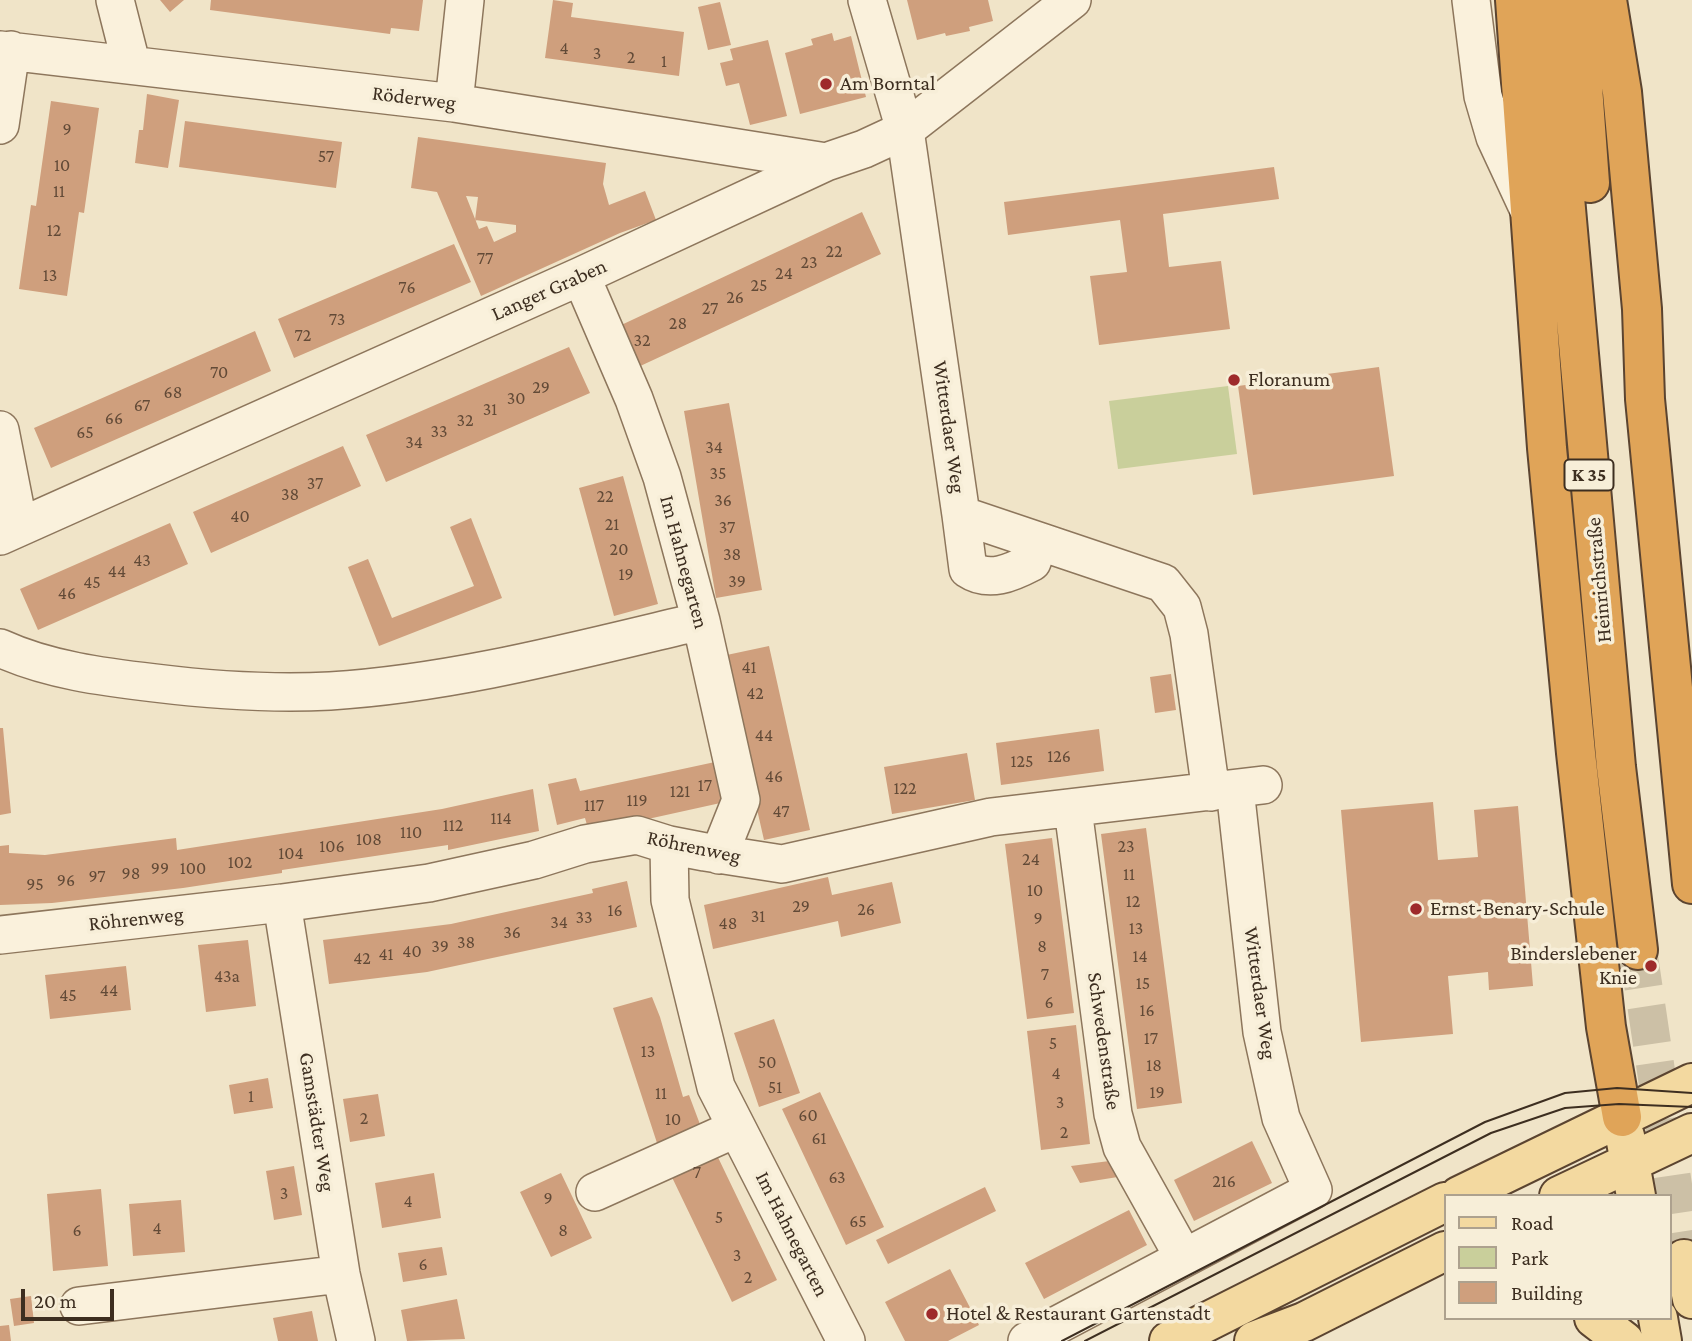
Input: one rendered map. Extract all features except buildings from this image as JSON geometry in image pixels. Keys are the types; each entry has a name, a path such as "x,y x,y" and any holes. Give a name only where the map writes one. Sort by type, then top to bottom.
{"highway":[{"name":"K 35","path":"1515,0 1547,449 1576,753 1606,1027 1622,1116"},
{"name":"Heinrichstraße","path":"1543,0 1555,86 1616,767 1650,949 1640,763 1608,438 1582,73 1573,0"},
{"path":"1607,0 1622,92 1642,309 1645,399 1692,884"}],"main road":[{"path":"1463,1194 1692,1083"},
{"name":"K 35","path":"1622,1116 1632,1179"},
{"path":"1568,1194 1632,1179 1692,1133"},
{"path":"1168,1341 1444,1203"},
{"path":"1254,1341 1304,1321 1444,1251"},
{"path":"1684,1259 1692,1298"},
{"path":"1399,1273 1444,1275"},
{"path":"1597,1320 1624,1341"},
{"path":"1658,1320 1662,1341"}],"street":[{"path":"115,0 131,64"},
{"path":"454,103 465,0"},
{"name":"Witterdaer Weg","path":"867,0 905,130 961,514 1163,583 1182,607 1236,789 1262,1032 1281,1118 1313,1190 1184,1258"},
{"name":"Langer Graben","path":"10,531 581,276 826,162 864,149 905,130 1072,0"},
{"path":"1471,0 1483,96 1495,137 1528,208"},
{"path":"0,125 6,50"},
{"name":"Röderweg","path":"6,50 454,103 826,162"},
{"name":"Im Hahnegarten","path":"581,276 634,399 662,477 701,621 741,800 719,855"},
{"path":"0,430 10,531"},
{"path":"961,514 968,569 979,576 1010,574 1032,562 1039,542"},
{"path":"0,648 22,658 106,677 211,689 329,691 417,682 500,668 701,621"},
{"name":"Röhrenweg","path":"0,934 282,903 429,883 534,860 585,844 638,835 669,845 782,864 991,817 1236,789"},
{"name":"Schwedenstraße","path":"1073,808 1113,1114 1122,1147 1184,1258"},
{"name":"Im Hahnegarten","path":"669,845 670,900 716,1087 846,1341"},
{"name":"Gamstädter Weg","path":"282,903 341,1274 356,1341"},
{"path":"596,1192 737,1129"},
{"path":"1027,1341 1184,1258"},
{"path":"79,1306 341,1274"}],"green space":[{"path":"1228,386 1237,454 1118,469 1109,401"}],"tunnel":[{"path":"1638,950 1684,1259"}],"tram line":[{"path":"1062,1341 1485,1122 1565,1093 1617,1088 1692,1093"},
{"path":"1085,1341 1491,1133 1565,1108 1619,1104 1692,1107"}],"place":[{"name":"Am Borntal","path":"826,84"},
{"name":"Floranum","path":"1234,380"},
{"name":"Ernst-Benary-Schule","path":"1416,909"},
{"name":"Binderslebener Knie","path":"1651,966"},
{"name":"Hotel & Restaurant Gartenstadt","path":"932,1314"}]}
